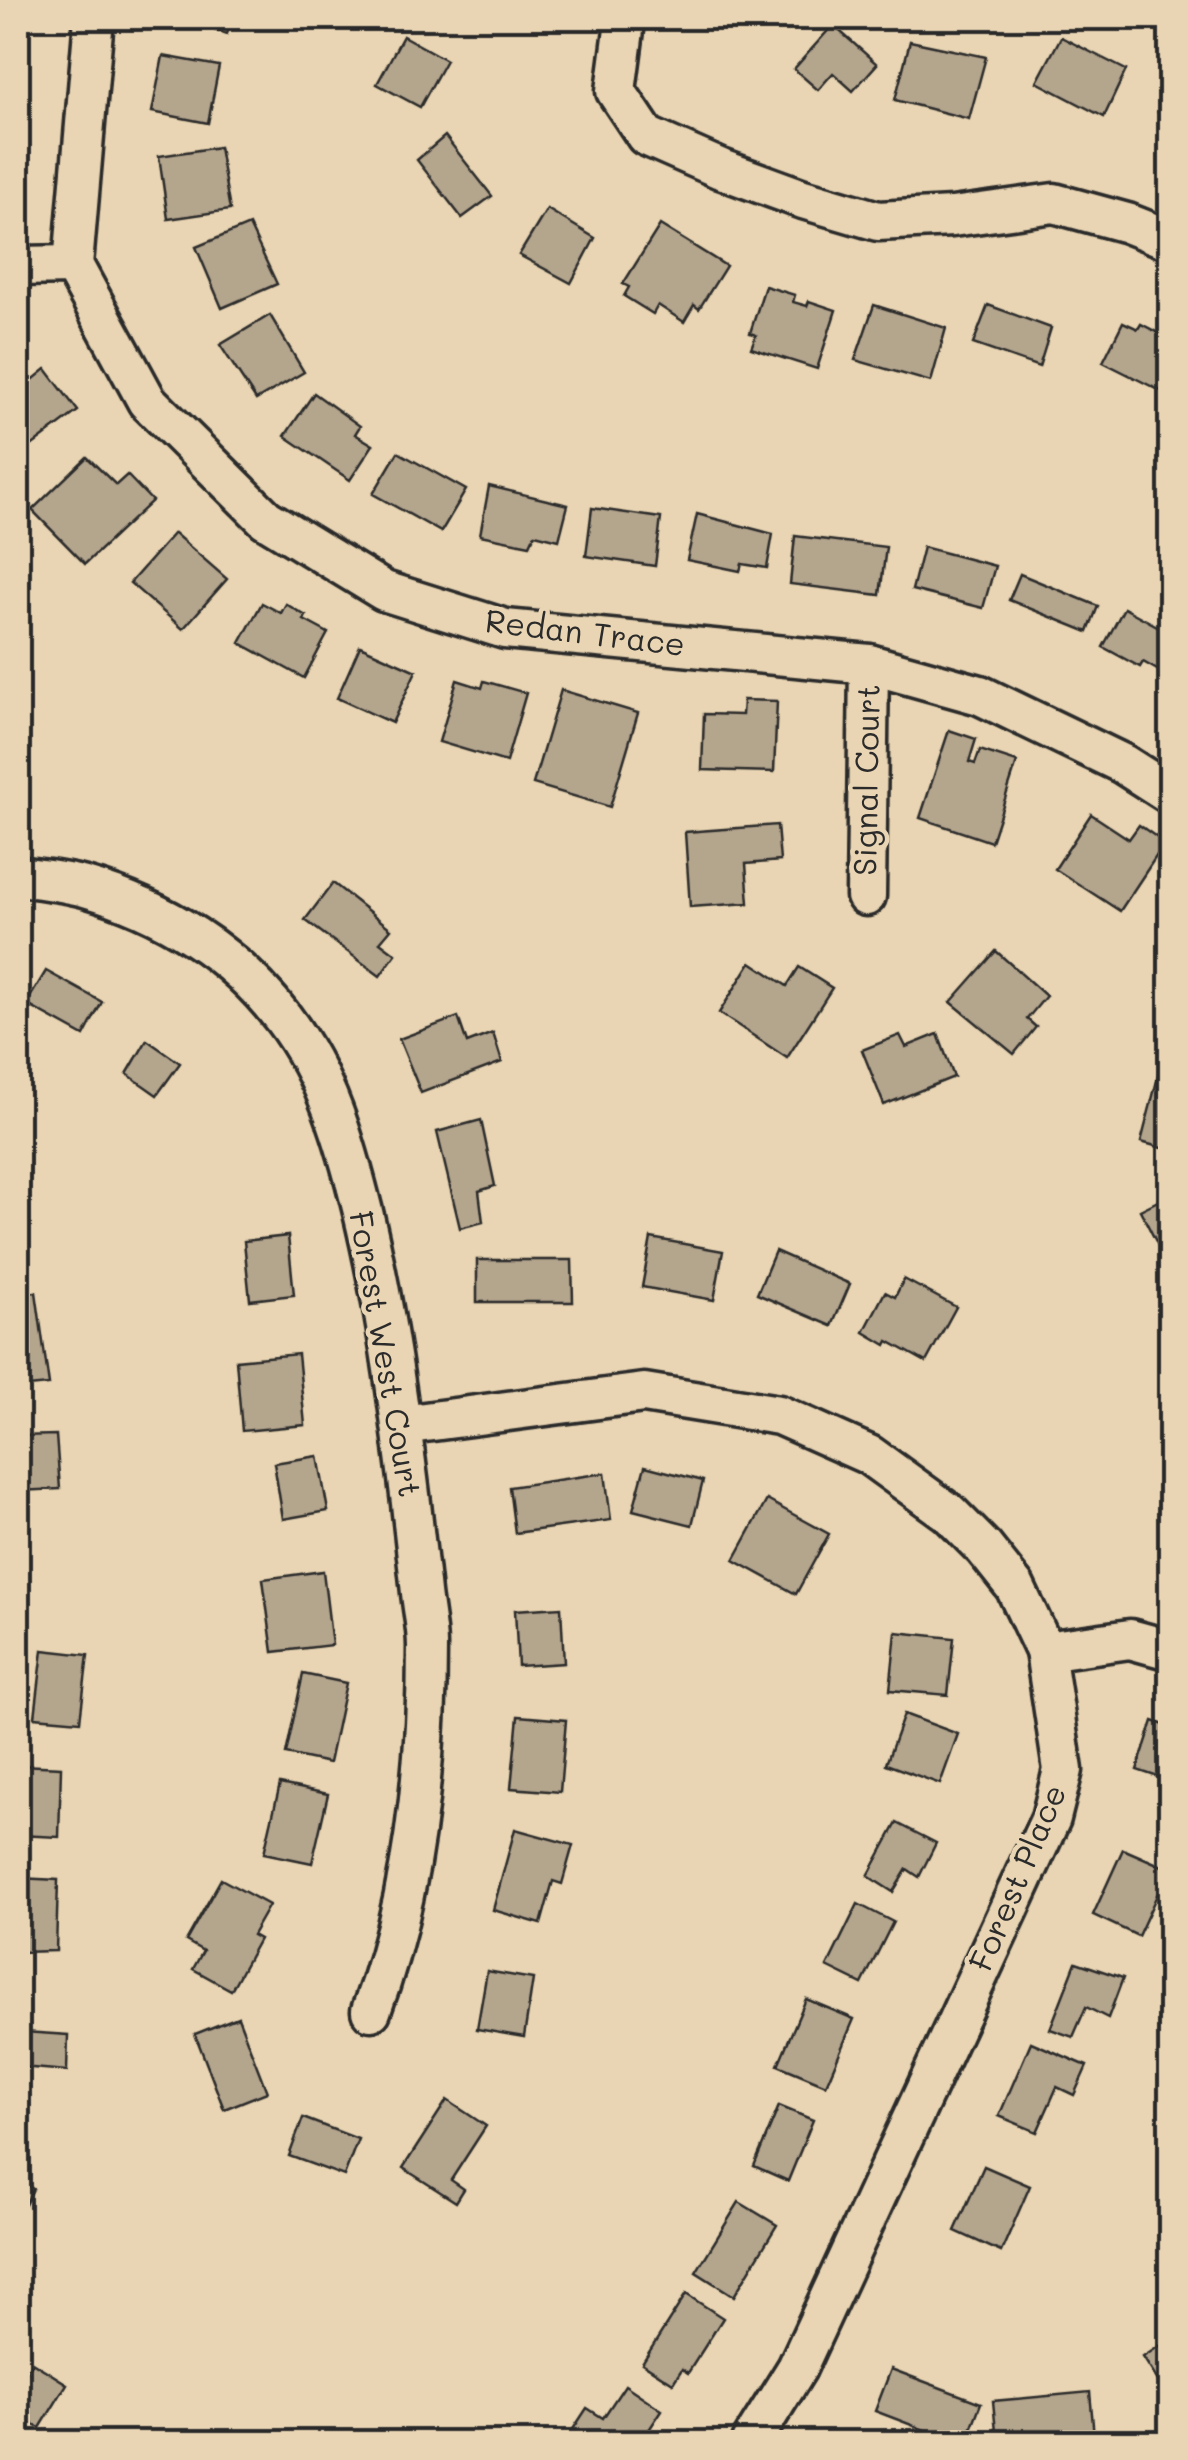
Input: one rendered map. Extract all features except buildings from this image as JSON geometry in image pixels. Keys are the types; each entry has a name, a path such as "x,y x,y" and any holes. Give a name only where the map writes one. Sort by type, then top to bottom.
{"street":[{"path":"18,266 72,265 94,18"},
{"path":"626,20 616,91 646,136 721,170 878,221 1054,203 1127,223 1170,240"},
{"name":"Redan Trace","path":"72,265 147,401 266,519 384,592 504,630 869,664 980,695 1122,764 1170,794"},
{"name":"Signal Court","path":"866,896 869,664"},
{"name":"Forest West Court","path":"18,876 81,886 128,900 214,948 284,1018 311,1059 348,1150 380,1283 402,1425 427,1642 424,1746 406,1889 386,1972 372,2011"},
{"name":"Forest Place","path":"402,1425 644,1393 779,1415 870,1455 949,1513 984,1548 1014,1587 1045,1651 1063,1770 1050,1818 798,2368 751,2442"},
{"path":"1045,1651 1130,1639 1170,1650"}]}
